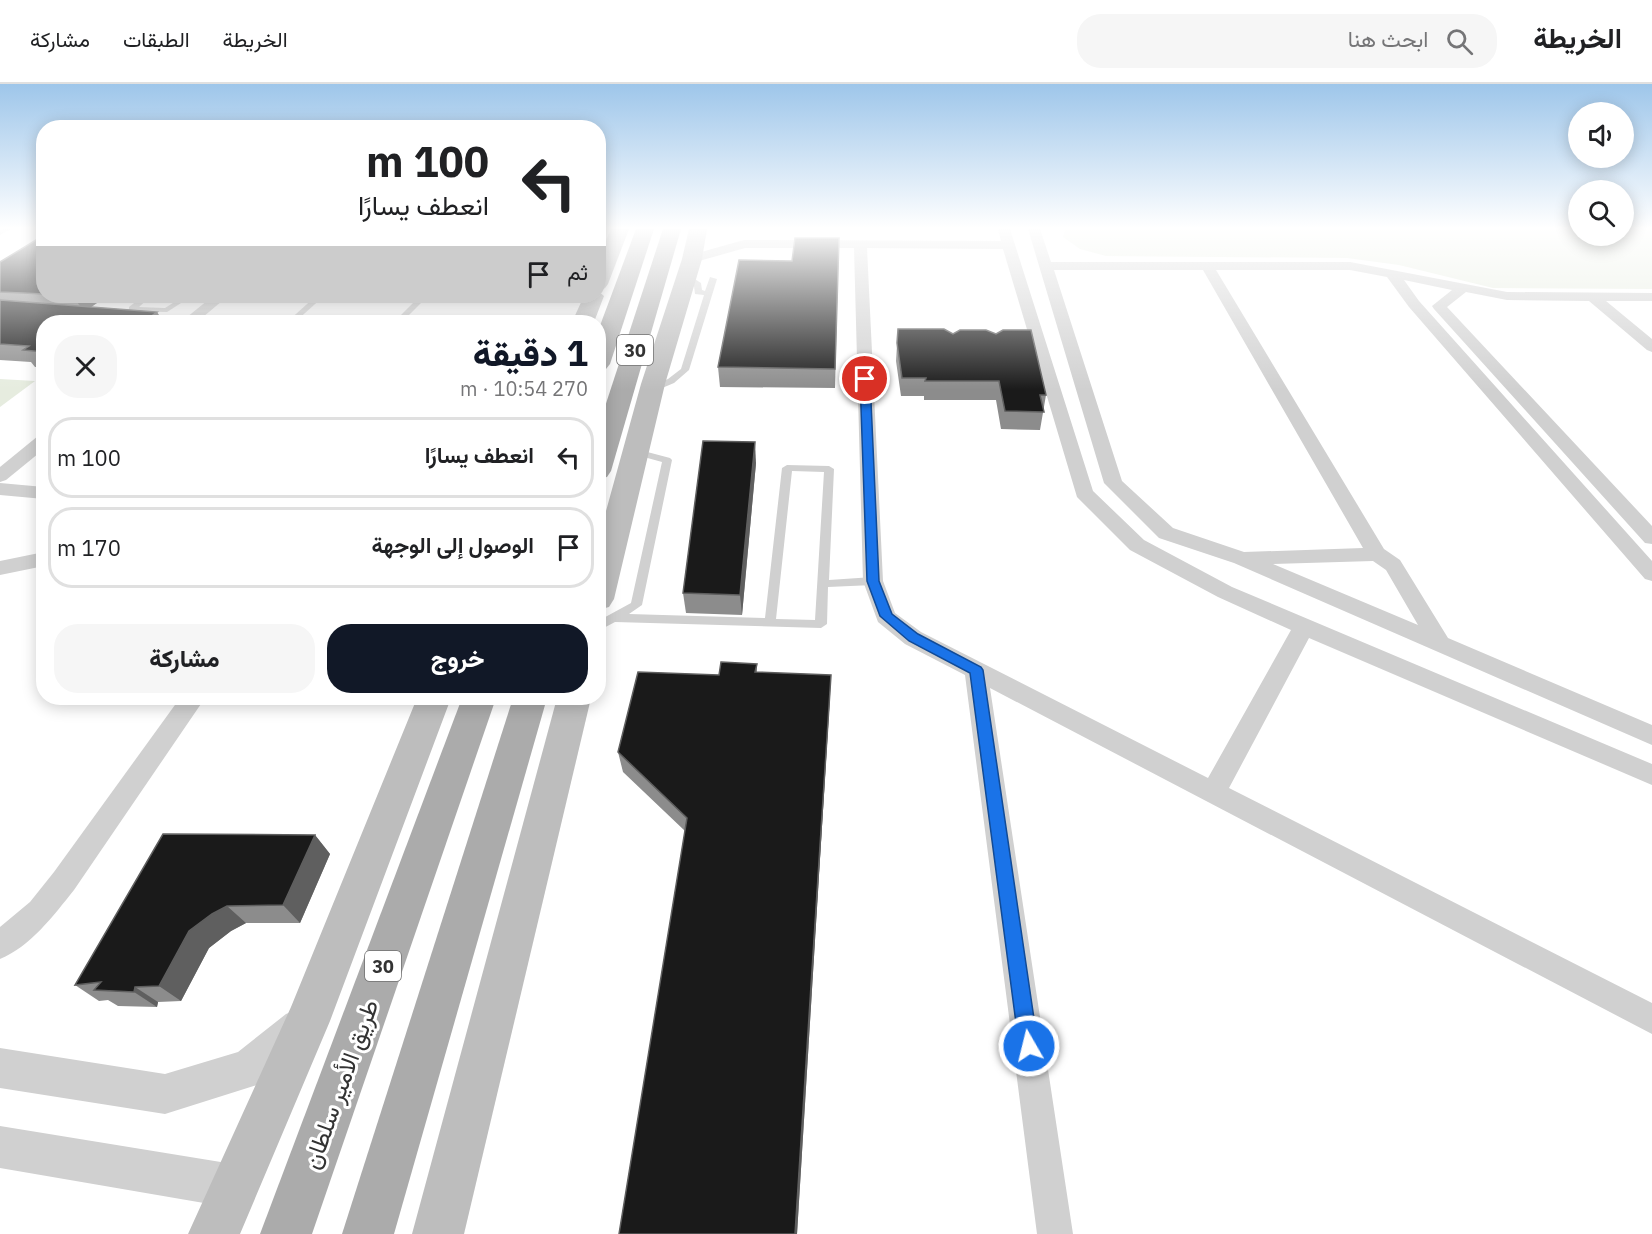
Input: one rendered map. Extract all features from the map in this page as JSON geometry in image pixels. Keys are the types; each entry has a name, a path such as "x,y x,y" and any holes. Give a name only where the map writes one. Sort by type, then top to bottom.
{"main road":[{"name":"30","path":"606,341 626,283"},
{"name":"30","path":"606,445 656,283"},
{"path":"606,568 652,386 690,283"},
{"path":"625,384 652,386"},
{"path":"214,1234 233,1186 308,1021 431,705"},
{"name":"طريق الأمير سلطان","path":"286,1234 476,705"},
{"path":"368,1234 528,705"},
{"path":"438,1234 572,705"}],"street":[{"path":"861,283 873,581 886,616 913,638 1652,1019"},
{"path":"1020,283 1084,493 1137,545 1225,592 1652,775"},
{"path":"1050,283 1113,483 1166,533 1241,558 1652,735"},
{"path":"1217,283 1377,554 1393,565 1440,644"},
{"path":"1398,283 1414,304 1652,574"},
{"path":"1440,283 1506,296 1652,297"},
{"path":"1414,304 1439,306 1464,287"},
{"path":"1593,297 1652,346"},
{"path":"197,315 212,303"},
{"path":"1439,306 1652,538"},
{"path":"0,476 36,447"},
{"path":"0,489 36,492"},
{"path":"1241,558 1377,554"},
{"path":"0,568 36,561"},
{"path":"1213,793 1304,627"},
{"path":"976,670 1055,1234"},
{"path":"0,945 40,911 64,881 188,705"},
{"path":"0,1068 165,1094 249,1069 308,1021"},
{"path":"0,1147 233,1186"}],"lane":[{"path":"698,283 708,294"},
{"path":"652,386 671,381 685,370 712,283"},
{"path":"135,310 131,307 137,303"},
{"path":"126,312 167,310 178,303"},
{"path":"299,315 312,303"},
{"path":"405,315 417,303"},
{"path":"606,622 636,605 667,460 636,452"},
{"path":"614,618 820,624 829,469 787,468 770,622"},
{"path":"823,584 873,581"}],"shaded area":[{"path":"1471,283 1652,283 1652,289 1493,288"},
{"path":"0,379 35,381 0,407"}],"building":[{"path":"0,283 36,283 36,294 0,292"},
{"path":"735,283 838,283 835,369 718,367"},
{"path":"0,300 157,312 153,315 36,315 36,351 23,350 29,346 0,344"},
{"path":"898,329 944,329 953,334 960,330 986,330 996,334 1003,330 1031,330 1046,395 1040,395 1044,412 1005,411 999,381 925,381 926,378 902,378 897,343"},
{"path":"703,441 755,442 740,595 683,593"},
{"path":"721,662 757,664 755,672 831,675 795,1234 619,1234 687,818 618,752 638,672 719,675"},
{"path":"163,834 315,835 283,905 227,906 212,914 189,931 159,986 135,987 134,992 94,990 101,982 75,985"}],"route":[{"path":"865,379 873,581 886,616 913,638 976,670 1029,1046"}]}
